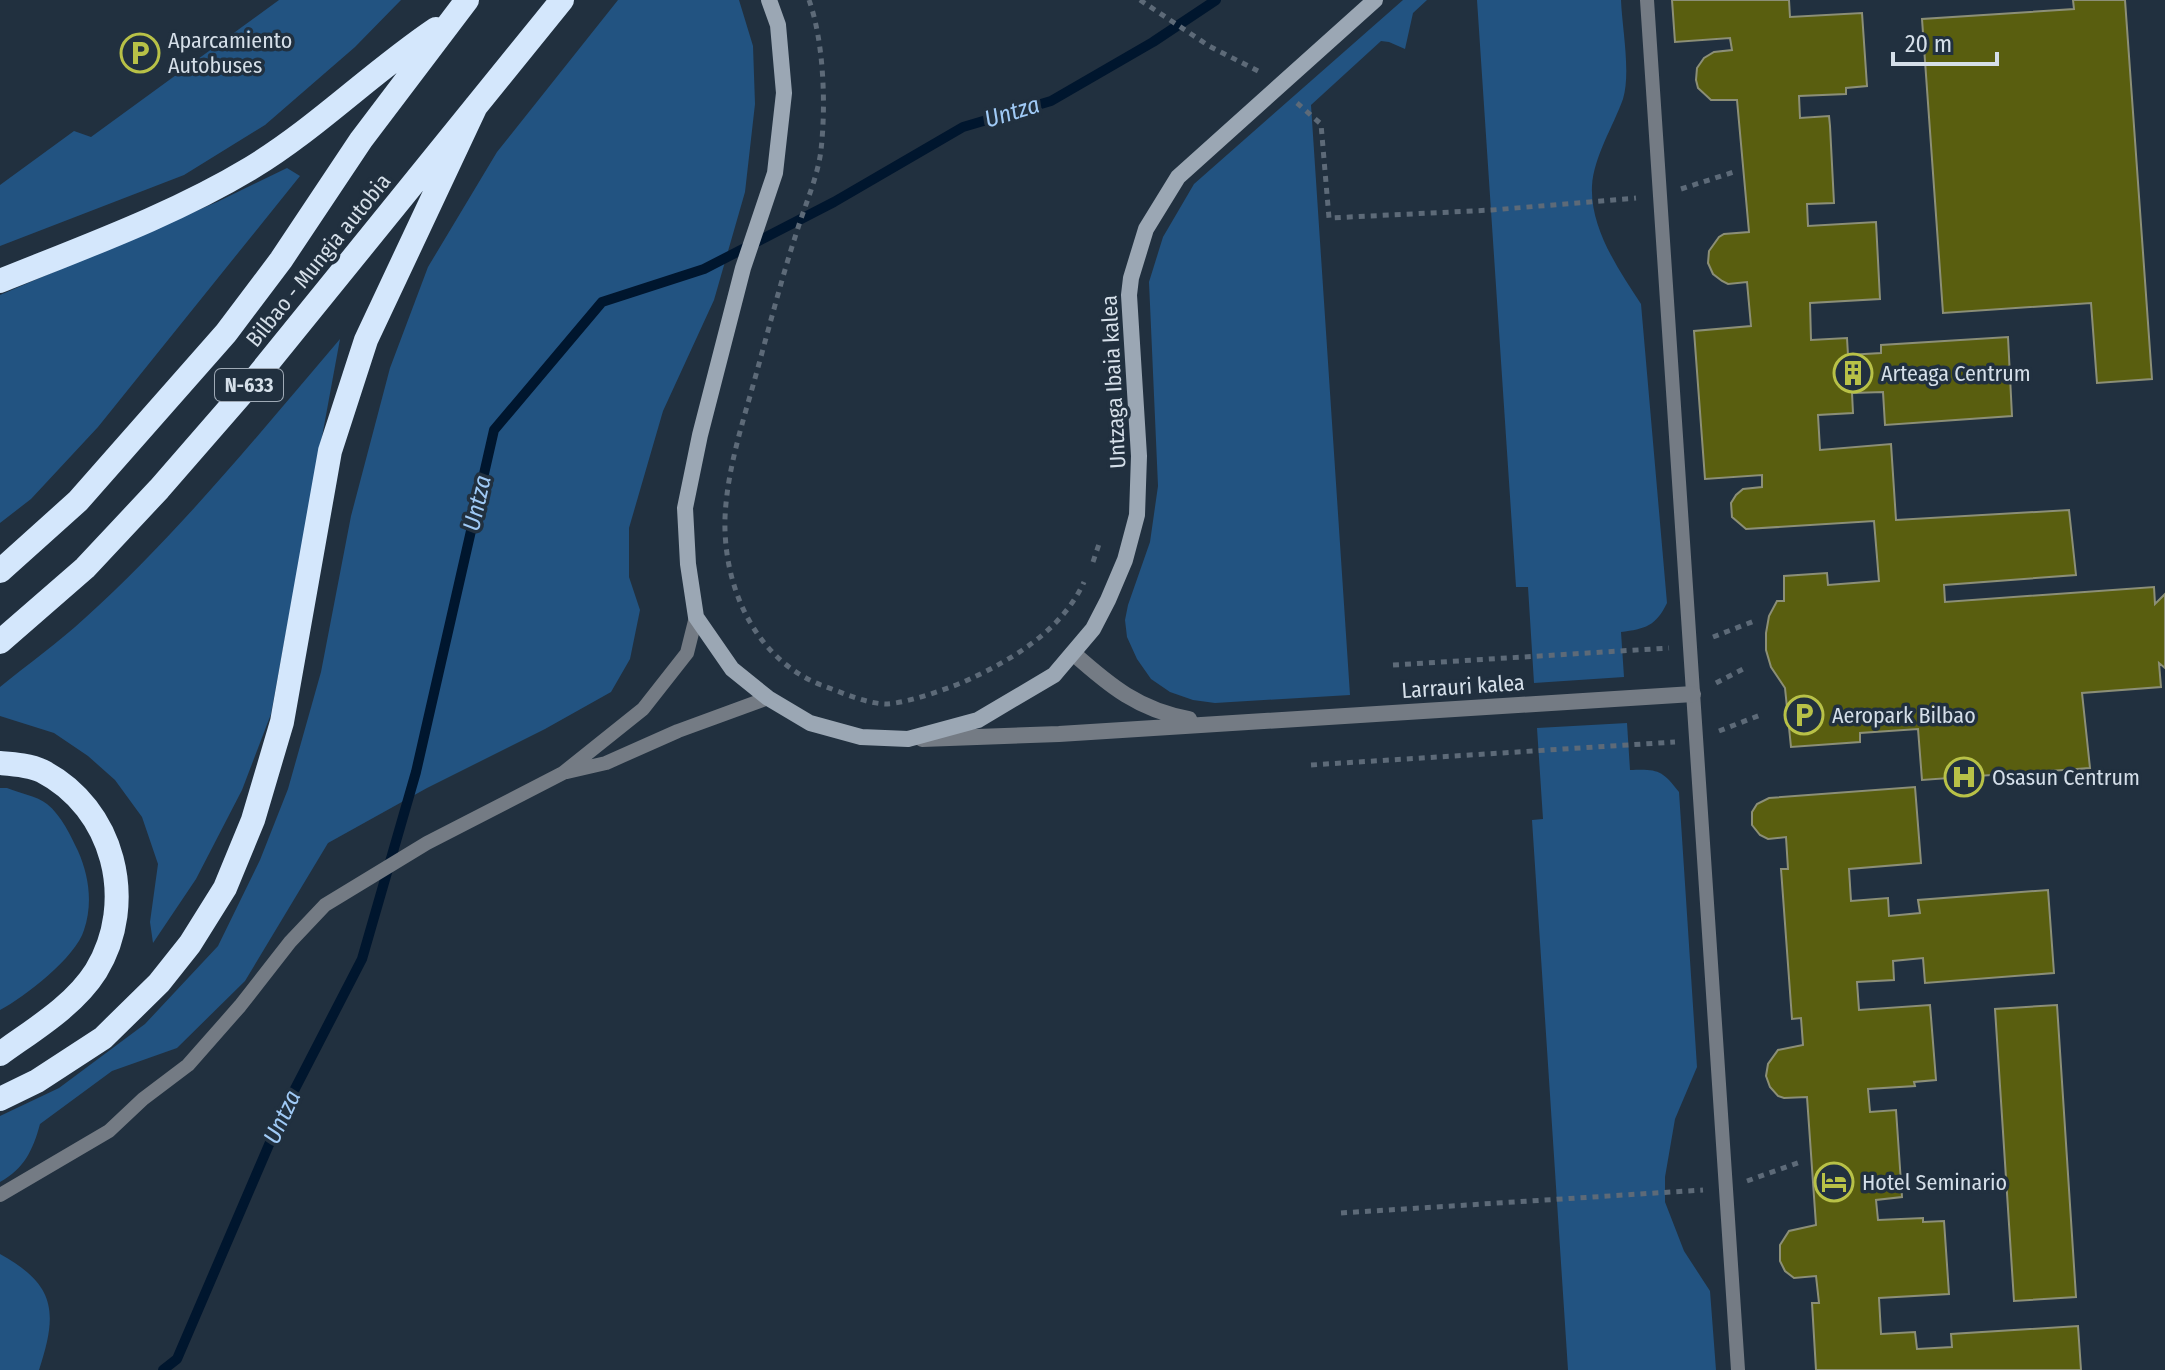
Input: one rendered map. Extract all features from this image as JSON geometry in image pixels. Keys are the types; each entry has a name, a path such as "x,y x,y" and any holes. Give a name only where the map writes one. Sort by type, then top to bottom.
{"highway":[{"name":"Bilbao - Mungia autobia","path":"0,642 85,568 159,489 259,374 562,0"},
{"name":"Bilbao - Mungia autobia","path":"0,571 78,501 226,333 281,260 361,140 459,9"},
{"path":"0,281 183,204 251,168 324,117 459,9"},
{"path":"0,1099 37,1081 103,1038 167,973 190,944 225,888 253,820 282,722 330,451 352,381 366,340 476,106"},
{"path":"0,763 40,770 72,791 99,824 113,859 118,898 109,940 96,971 68,1004 0,1054"}],"street":[{"path":"696,617 688,564 685,508 700,435 743,268 775,173 783,107 778,25 769,0"},
{"name":"Untzaga Ibaia kalea","path":"696,617 732,669 768,698 810,723 861,737 908,739 978,720 1054,675 1093,629 1125,560 1137,515 1139,456 1129,295 1146,229 1178,177 1375,0"},
{"path":"1073,653 1135,702 1167,715 1234,723"},
{"name":"Larrauri kalea","path":"1234,723 1693,694"},
{"path":"908,739 1059,734 1234,723"}],"lane":[{"path":"1647,0 1738,1370"},
{"path":"0,1195 109,1131 143,1099 188,1065 290,942 325,905 427,843 563,773 643,709 687,653 696,617"},
{"path":"563,773 606,763 678,731 768,698"}],"path":[{"path":"809,0 815,17 823,87 821,152 734,455 725,519 731,576 747,621 769,650 803,678 847,695 885,704 971,679 1040,640 1076,599 1086,578"},
{"path":"1140,0 1209,46 1261,73 1251,81"},
{"path":"1278,87 1321,124 1329,218 1492,210 1659,195 1737,171"},
{"path":"1091,567 1104,531"},
{"path":"1393,665 1690,647 1757,620"},
{"path":"1311,765 1696,741 1763,714"},
{"path":"1341,1213 1726,1188 1803,1161"}],"shaded area":[{"path":"279,0 401,0 355,47 265,125 184,175 0,246 0,185 74,131 91,137"},
{"path":"618,0 739,0 753,46 755,104 745,192 714,300 663,411 629,528 629,577 640,610 630,659 611,692 328,843 245,981 177,1048 112,1071 40,1124 26,1158 0,1182 0,1116 59,1088 145,1024 218,946 260,860 288,789 321,672 351,516 390,368 428,267 497,152"},
{"path":"1403,0 1427,0 1413,13 1405,49 1381,41 1311,105 1350,695 1215,703 1193,700 1170,692 1151,679 1127,637 1125,620 1150,542 1158,486 1149,282 1163,237 1194,184"},
{"path":"1477,0 1621,0 1625,88 1596,164 1593,202 1608,248 1641,304 1667,603 1659,617 1649,625 1621,632 1624,677 1534,683 1528,587 1516,587"},
{"path":"287,168 300,176 98,427 31,499 0,523 0,295 217,202"},
{"path":"340,339 271,714 242,790 196,879 153,943 150,922 158,864 142,817 115,780 88,756 54,733 0,716 0,687 75,627 153,552 217,483"},
{"path":"1627,723 1630,770 1659,772 1679,792 1697,1067 1675,1119 1665,1177 1665,1202 1684,1251 1710,1291 1716,1370 1568,1370 1532,820 1543,819 1537,728"},
{"path":"0,788 38,799 57,814 82,860 89,900 84,930 71,952 23,996 0,1010"},
{"path":"0,1254 32,1277 48,1302 49,1332 39,1370 0,1370"}],"building":[{"name":"Arteaga Centrum","path":"1672,0 1789,0 1790,17 1862,13 1867,86 1846,88 1846,94 1799,96 1800,118 1829,116 1830,126 1834,203 1807,204 1808,226 1876,222 1880,299 1810,303 1811,340 1847,338 1848,355 1881,353 1881,345 2008,337 2012,416 1885,425 1883,392 1852,393 1853,413 1818,415 1820,450 1891,444 1896,520 2069,510 2076,575 1944,585 1945,602 2154,587 2155,604 2165,594 2165,668 2159,663 2161,687 2082,693 2090,768 1922,780 1918,729 1860,733 1860,742 1791,747 1785,688 1771,667 1766,650 1769,616 1777,601 1784,601 1784,576 1827,573 1828,585 1879,581 1874,521 1746,529 1732,517 1731,503 1743,489 1762,487 1762,475 1705,479 1694,331 1751,326 1747,282 1728,284 1713,274 1708,263 1709,251 1719,237 1749,232 1737,100 1711,100 1698,88 1696,80 1697,68 1704,58 1714,52 1732,50 1730,38 1675,42"},
{"path":"2073,0 2125,0 2152,379 2097,383 2091,303 1943,313 1922,19 2074,9"},
{"path":"1915,787 1921,863 1849,869 1851,901 1888,898 1889,916 1920,913 1918,900 2048,890 2054,973 1925,983 1923,958 1893,961 1894,980 1857,982 1859,1010 1930,1005 1936,1080 1914,1082 1915,1086 1868,1089 1870,1112 1896,1110 1902,1197 1876,1200 1878,1220 1923,1218 1923,1222 1944,1221 1949,1294 1879,1298 1881,1334 1915,1332 1917,1349 1952,1347 1951,1334 2078,1326 2081,1370 1816,1370 1812,1303 1819,1303 1816,1276 1794,1278 1785,1271 1780,1261 1780,1245 1789,1231 1816,1225 1807,1097 1778,1096 1766,1076 1768,1064 1778,1050 1803,1045 1801,1018 1792,1019 1781,869 1788,869 1786,837 1768,839 1760,835 1752,825 1752,812 1757,804 1769,798"},
{"path":"2057,1005 2076,1297 2014,1301 1995,1009"}],"waterway":[{"name":"Untza","path":"163,1370 177,1359 283,1112 362,959 416,772 494,430 602,302 704,269 834,202 963,127 1051,101 1153,42 1216,0"}],"place":[{"name":"Aparcamiento Autobuses","path":"140,53"},
{"name":"Arteaga Centrum","path":"1853,373"},
{"name":"Aeropark Bilbao","path":"1804,715"},
{"name":"Osasun Centrum","path":"1964,777"},
{"name":"Hotel Seminario","path":"1834,1182"}]}
